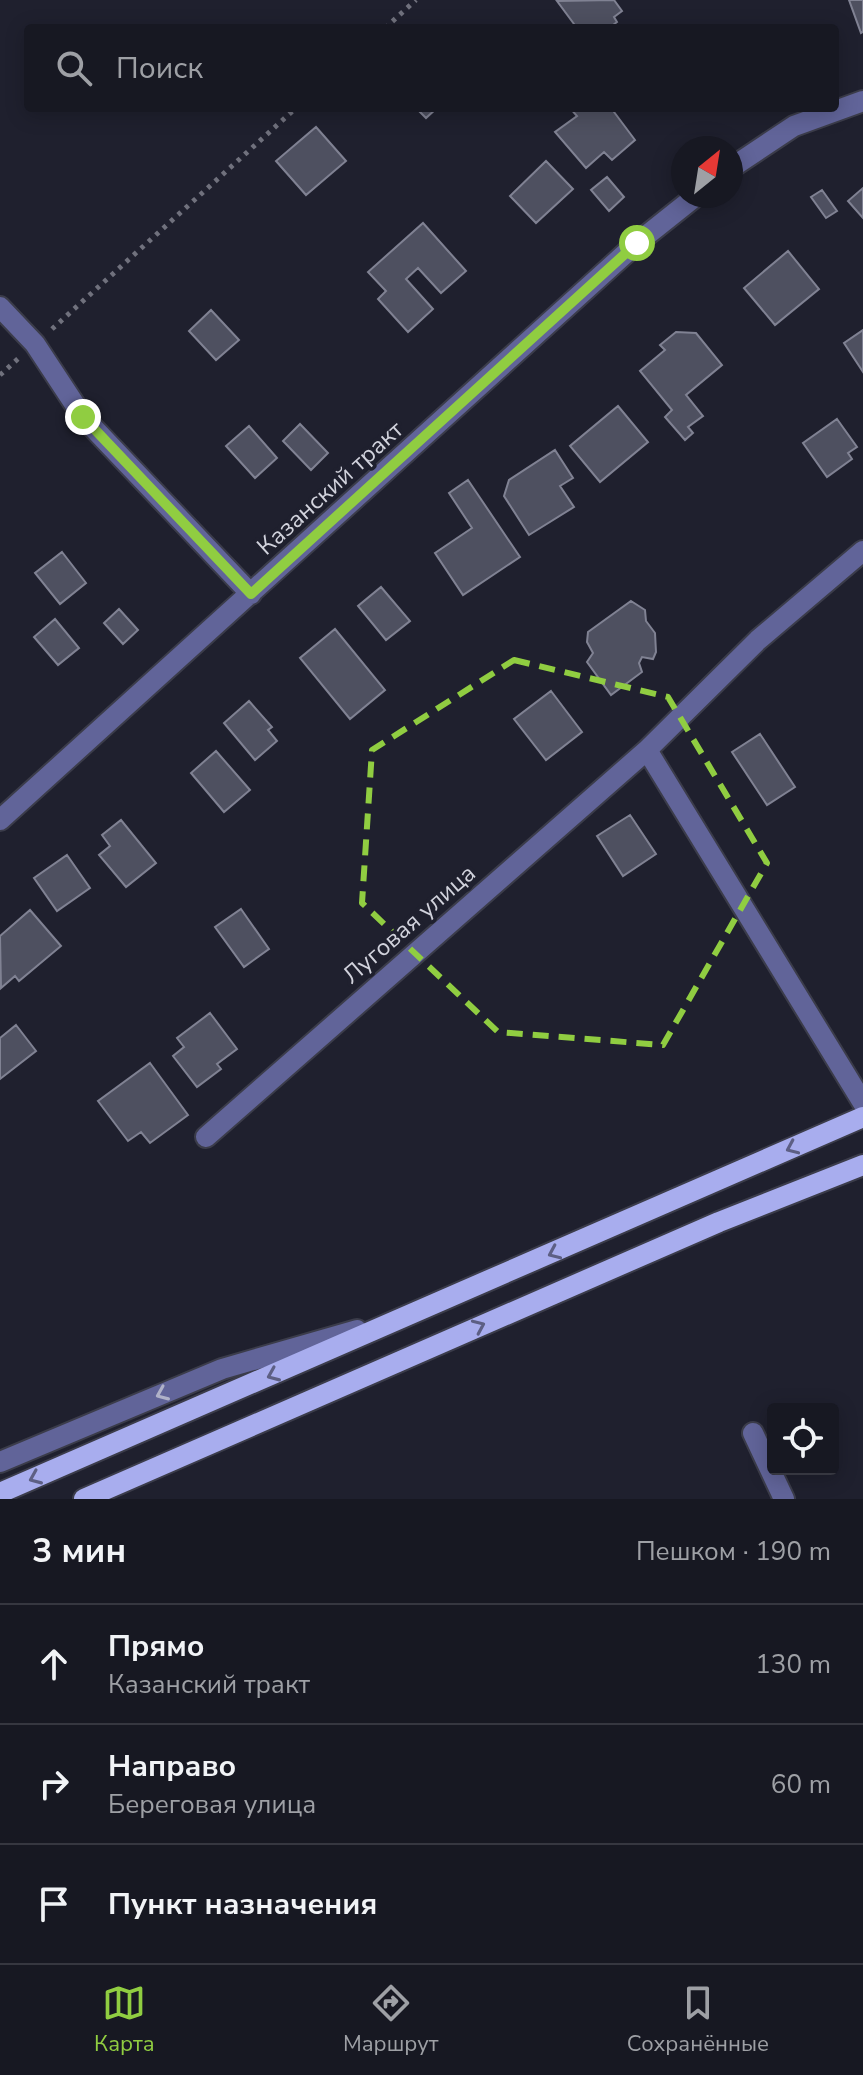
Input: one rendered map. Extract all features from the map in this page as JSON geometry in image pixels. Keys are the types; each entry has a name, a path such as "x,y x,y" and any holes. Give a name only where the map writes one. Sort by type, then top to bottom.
{"main road":[{"path":"0,1493 863,1117"},
{"path":"84,1499 719,1222 863,1165"}],"street":[{"path":"839,110 863,101"},
{"path":"743,160 794,126 833,112"},
{"name":"Казанский тракт","path":"0,820 637,243 681,208"},
{"path":"0,307 35,344 83,417 251,594"},
{"name":"Луговая улица","path":"206,1137 647,750 758,640 863,551"},
{"path":"647,750 863,1103"},
{"path":"0,1462 222,1369 422,1311"},
{"path":"753,1433 784,1499"}],"path":[{"path":"389,24 416,0"},
{"path":"35,344 292,112"}],"highlighted area":[{"path":"514,660 668,697 767,863 663,1045 498,1032 362,903 372,750"}],"building":[{"path":"614,0 622,11 614,17 617,22 614,24 574,24 557,1"},
{"path":"849,0 863,0 861,33"},
{"path":"574,112 614,112 635,140 612,160 604,152 586,168 555,132 577,116"},
{"path":"316,127 346,161 306,195 276,161"},
{"path":"546,161 573,189 536,223 510,196"},
{"path":"607,177 624,197 609,211 591,190"},
{"path":"863,188 863,218 848,201"},
{"path":"822,190 837,211 826,218 811,197"},
{"path":"423,223 466,271 441,293 418,268 406,279 433,309 408,332 378,299 386,291 368,272"},
{"path":"788,251 819,289 775,325 744,288"},
{"path":"211,310 239,340 216,360 189,331"},
{"path":"863,330 863,372 844,343"},
{"path":"676,332 696,333 722,365 686,395 703,416 688,427 693,433 685,440 665,417 672,410 640,371 665,350 660,345"},
{"path":"618,406 648,442 600,482 570,446"},
{"path":"837,419 857,447 848,453 852,459 827,477 803,443"},
{"path":"300,424 328,453 311,470 283,441"},
{"path":"249,426 277,458 255,478 226,446"},
{"path":"555,450 573,478 560,486 574,507 529,535 504,496 509,480"},
{"path":"468,480 520,557 463,595 435,553 472,528 449,493"},
{"path":"62,552 86,583 60,604 35,573"},
{"path":"381,587 410,621 386,640 358,606"},
{"path":"631,601 645,610 646,621 655,633 656,652 653,659 642,657 639,663 642,672 611,695 587,662 593,653 587,642 588,632"},
{"path":"119,609 138,630 123,644 104,623"},
{"path":"55,619 79,648 58,665 34,637"},
{"path":"335,629 385,690 350,719 300,658"},
{"path":"551,691 582,732 546,760 514,719"},
{"path":"249,701 272,727 268,730 277,741 255,760 224,723"},
{"path":"760,734 795,787 767,805 732,752"},
{"path":"216,751 250,790 224,812 191,773"},
{"path":"630,815 656,854 623,876 597,836"},
{"path":"121,820 156,863 126,887 99,855 110,846 102,835"},
{"path":"67,855 90,888 57,911 34,878"},
{"path":"241,909 269,949 244,967 215,927"},
{"path":"30,910 61,946 19,981 15,976 1,988 0,936"},
{"path":"210,1013 237,1049 217,1064 221,1069 197,1087 173,1056 184,1047 177,1038"},
{"path":"16,1025 36,1051 0,1079 0,1038"},
{"path":"150,1063 188,1115 150,1143 141,1132 128,1141 98,1101"}],"route":[{"path":"83,417 251,594 637,243"}]}
